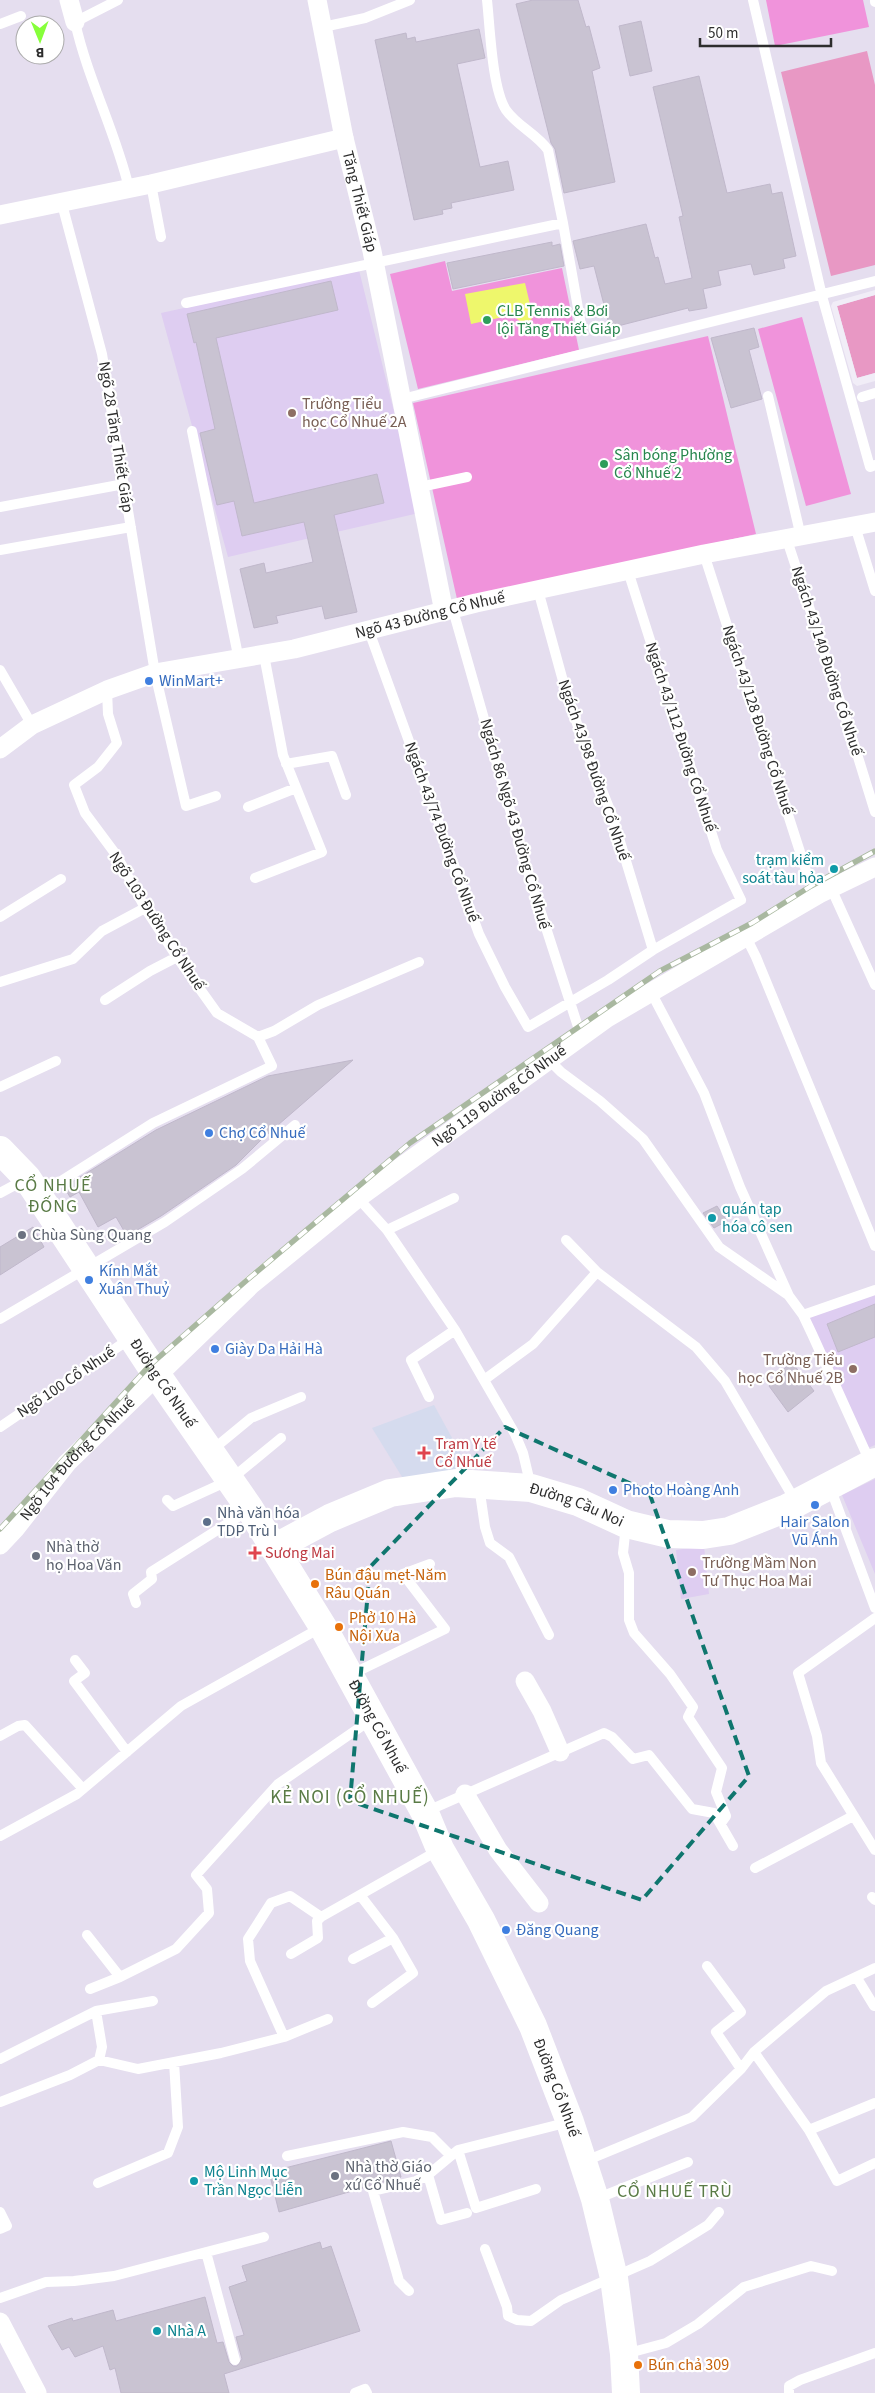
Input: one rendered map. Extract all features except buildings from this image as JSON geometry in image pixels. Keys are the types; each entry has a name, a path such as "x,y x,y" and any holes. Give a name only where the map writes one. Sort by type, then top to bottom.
{"main road":[{"name":"Đường Cổ Nhuế","path":"0,1150 33,1187 131,1337 250,1509 323,1627 424,1813 440,1850 481,1920 533,2026 570,2122 595,2199 614,2278 624,2354 626,2393"},
{"name":"Đường Cầu Noi","path":"274,1548 330,1518 390,1493 456,1483 531,1488 578,1502 626,1524 668,1534 703,1535 730,1531 797,1503 873,1463"}],"street":[{"path":"69,0 75,22"},
{"path":"317,0 344,138"},
{"name":"Tăng Thiết Giáp","path":"0,215 62,204 344,138 374,262 420,487 449,611"},
{"name":"Ngõ 43 Đường Cổ Nhuế","path":"0,749 32,726 107,690 155,673 264,655 538,590 704,554 875,522"},
{"name":"Ngõ 119 Đường Cổ Nhuế","path":"159,1376 251,1285 358,1198 550,1060 617,1007 659,982 746,937 831,888 875,866"},
{"name":"Ngõ 104 Đường Cổ Nhuế","path":"0,1545 16,1529 67,1464 159,1376"},
{"path":"525,1681 542,1711 560,1752"},
{"path":"465,1794 498,1850 539,1903"},
{"path":"0,2322 37,2393"}],"lane":[{"path":"118,0 75,22 81,49 120,151 129,188"},
{"path":"323,27 365,18 410,0"},
{"path":"487,0 499,94 506,110 542,141 548,150 581,324"},
{"path":"753,0 822,296 870,467 875,466"},
{"path":"0,24 15,18"},
{"path":"151,184 161,237"},
{"name":"Ngõ 28 Tăng Thiết Giáp","path":"62,204 102,354 155,673 186,806 216,796"},
{"path":"186,303 563,223"},
{"path":"402,399 822,296 875,281"},
{"path":"862,396 875,393"},
{"name":"Ngách 43/140 Đường Cổ Nhuế","path":"768,396 794,538 875,812"},
{"path":"192,431 239,660"},
{"path":"420,487 467,477"},
{"path":"0,507 124,484"},
{"path":"856,526 875,591"},
{"path":"0,550 131,527"},
{"name":"Ngách 43/128 Đường Cổ Nhuế","path":"704,554 811,886"},
{"name":"Ngách 43/112 Đường Cổ Nhuế","path":"628,571 717,850 740,900 653,950"},
{"name":"Ngách 43/98 Đường Cổ Nhuế","path":"538,590 563,681 585,748 612,816 653,950"},
{"name":"Ngách 86 Ngõ 43 Đường Cổ Nhuế","path":"449,611 526,866 581,1036"},
{"name":"Ngách 43/74 Đường Cổ Nhuế","path":"369,631 479,934 505,987 528,1027 570,1003"},
{"path":"255,878 322,852 283,755 264,655"},
{"path":"0,670 32,726"},
{"name":"Ngõ 103 Đường Cổ Nhuế","path":"107,690 108,714 117,743 98,767 74,785 85,813 117,856 145,908 217,1013 258,1038"},
{"path":"286,764 332,756 346,795"},
{"path":"248,807 296,788"},
{"path":"0,917 61,879"},
{"path":"831,888 875,985"},
{"path":"0,982 72,959 102,931 145,908"},
{"path":"746,937 756,957 875,1246"},
{"path":"570,1003 653,950"},
{"path":"105,1000 150,971 177,957"},
{"path":"0,1193 33,1187 153,1123 272,1066 258,1038 274,1031 318,1005 419,962"},
{"path":"659,982 740,1188 789,1296 803,1316 873,1463"},
{"path":"550,1060 561,1072 600,1100 643,1139 719,1247 789,1296"},
{"path":"0,1087 56,1061"},
{"path":"0,1319 173,1216 242,1169 295,1125"},
{"path":"358,1198 387,1230 454,1330 484,1380 515,1434 523,1454 531,1488"},
{"path":"387,1230 454,1198"},
{"path":"566,1240 597,1272 696,1347 725,1381 797,1503"},
{"path":"484,1380 533,1344 597,1272"},
{"path":"803,1316 875,1290"},
{"path":"429,1397 411,1360 454,1330"},
{"name":"Ngõ 100 Cổ Nhuế","path":"0,1427 131,1337"},
{"path":"210,1452 251,1418 301,1397"},
{"path":"167,1500 173,1506 230,1480 281,1438"},
{"path":"478,1483 485,1527 490,1543 509,1557 549,1635"},
{"path":"829,1486 875,1608"},
{"path":"136,1603 133,1594 152,1580 151,1572 250,1509"},
{"path":"626,1524 623,1553 629,1573 629,1620 634,1633 670,1674 693,1707 688,1717 722,1768 716,1792 726,1816 721,1822"},
{"path":"349,1675 445,1629 403,1574 430,1564"},
{"path":"875,1618 798,1673 817,1736 821,1763 875,1850"},
{"path":"0,1836 83,1789 181,1706 323,1627"},
{"path":"75,1660 85,1673 74,1681 127,1752"},
{"path":"90,1989 120,1977 176,1949 209,1913 208,1889 196,1875 278,1784 373,1718"},
{"path":"0,1736 18,1726 25,1725 83,1789"},
{"path":"424,1813 604,1733 612,1737 633,1759 649,1755 692,1809 714,1813 721,1822 733,1846"},
{"path":"755,1868 853,1816"},
{"path":"291,1954 318,1938 317,1921 321,1917 440,1850"},
{"path":"360,1895 393,1938 413,1973 372,2003"},
{"path":"284,2037 250,1961 248,1939 271,1904 290,1896 321,1917"},
{"path":"87,1934 120,1977"},
{"path":"353,1959 393,1938"},
{"path":"707,1966 741,2012 716,2032 741,2069"},
{"path":"582,2162 692,2117 741,2069 754,2052 826,1991 875,1968"},
{"path":"857,1978 874,2006"},
{"path":"0,2059 96,2011 152,2001"},
{"path":"96,2011 102,2047 98,2060"},
{"path":"0,2102 70,2075 98,2060 138,2069 284,2037 328,2018"},
{"path":"754,2052 809,2130 837,2181 875,2163"},
{"path":"98,2183 168,2153 178,2127 174,2062"},
{"path":"809,2130 875,2104"},
{"path":"409,2291 399,2281 373,2191 416,2181 428,2176 455,2153 570,2122"},
{"path":"287,2156 403,2132 432,2137 455,2153 476,2208 536,2189"},
{"path":"595,2199 688,2162"},
{"path":"428,2176 441,2220 467,2213"},
{"path":"0,2212 7,2226 0,2228"},
{"path":"485,2249 507,2307 508,2316 517,2320 531,2321 561,2300 650,2261 708,2225 719,2212"},
{"path":"0,2298 46,2282 114,2276 264,2238"},
{"path":"206,2252 235,2360"},
{"path":"624,2354 666,2343 698,2324 744,2286 811,2266 832,2270"},
{"path":"788,2393 788,2386 800,2380 875,2353"},
{"path":"355,2393 365,2389 366,2393"}],"highlighted area":[{"path":"505,1427 649,1492 749,1776 642,1900 350,1801 370,1567"}],"shaded area":[{"path":"766,0 863,0 869,27 775,46"},
{"path":"867,51 875,85 875,265 831,276 781,72"},
{"name":"CLB Tennis & Bơi lội Tăng Thiết Giáp","path":"445,261 452,291 562,268 579,350 418,389 390,274"},
{"name":"Trường Tiểu học Cổ Nhuế 2A","path":"359,270 419,513 228,557 161,313"},
{"path":"525,283 533,317 530,321 521,322 512,315 471,324 465,294"},
{"path":"875,290 875,295 837,306 857,378 875,373 875,381 857,386 853,383 831,306 833,302"},
{"path":"875,295 875,373 857,378 837,306"},
{"path":"802,317 851,494 806,506 758,329"},
{"name":"Sân bóng Phường Cổ Nhuế 2","path":"708,336 756,534 457,599 413,403"},
{"name":"Trường Tiểu học Cổ Nhuế 2B","path":"875,1294 875,1445 868,1448 806,1318"},
{"name":"Trạm Y tế Cổ Nhuế","path":"434,1405 474,1478 407,1485 372,1428"},
{"path":"875,1479 875,1574 842,1495"},
{"name":"Trường Mầm Non Tư Thục Hoa Mai","path":"704,1546 709,1594 681,1599 676,1550"}],"railway":[{"path":"0,1529 150,1365 247,1280 410,1143 660,971 752,923 811,886 875,851"}],"place":[{"name":"CLB Tennis & Bơi lội Tăng Thiết Giáp","path":"487,320"},
{"name":"Trường Tiểu học Cổ Nhuế 2A","path":"292,413"},
{"name":"Sân bóng Phường Cổ Nhuế 2","path":"604,464"},
{"name":"WinMart+","path":"149,681"},
{"name":"trạm kiểm soát tàu hỏa","path":"834,869"},
{"name":"Chợ Cổ Nhuế","path":"209,1133"},
{"name":"quán tạp hóa cô sen","path":"712,1218"},
{"name":"Chùa Sùng Quang","path":"22,1235"},
{"name":"Kính Mắt Xuân Thuỷ","path":"89,1280"},
{"name":"Giày Da Hải Hà","path":"215,1349"},
{"name":"Trường Tiểu học Cổ Nhuế 2B","path":"853,1369"},
{"name":"Trạm Y tế Cổ Nhuế","path":"424,1453"},
{"name":"Photo Hoàng Anh","path":"613,1490"},
{"name":"Hair Salon Vũ Ánh","path":"815,1505"},
{"name":"Nhà văn hóa TDP Trù I","path":"207,1522"},
{"name":"Sương Mai","path":"255,1553"},
{"name":"Nhà thờ họ Hoa Văn","path":"36,1556"},
{"name":"Trường Mầm Non Tư Thục Hoa Mai","path":"692,1572"},
{"name":"Bún đậu mẹt-Năm Râu Quán","path":"315,1584"},
{"name":"Phở 10 Hà Nội Xưa","path":"339,1627"},
{"name":"Đăng Quang","path":"506,1930"},
{"name":"Nhà thờ Giáo xứ Cổ Nhuế","path":"335,2176"},
{"name":"Mộ Linh Mục Trần Ngọc Liễn","path":"194,2181"},
{"name":"Nhà A","path":"157,2331"},
{"name":"Bún chả 309","path":"638,2365"}],"district":[{"name":"CỔ NHUẾ ĐỐNG","path":"53,1195"},
{"name":"KẺ NOI (CỔ NHUẾ)","path":"350,1797"},
{"name":"CỔ NHUẾ TRÙ","path":"675,2191"}]}
